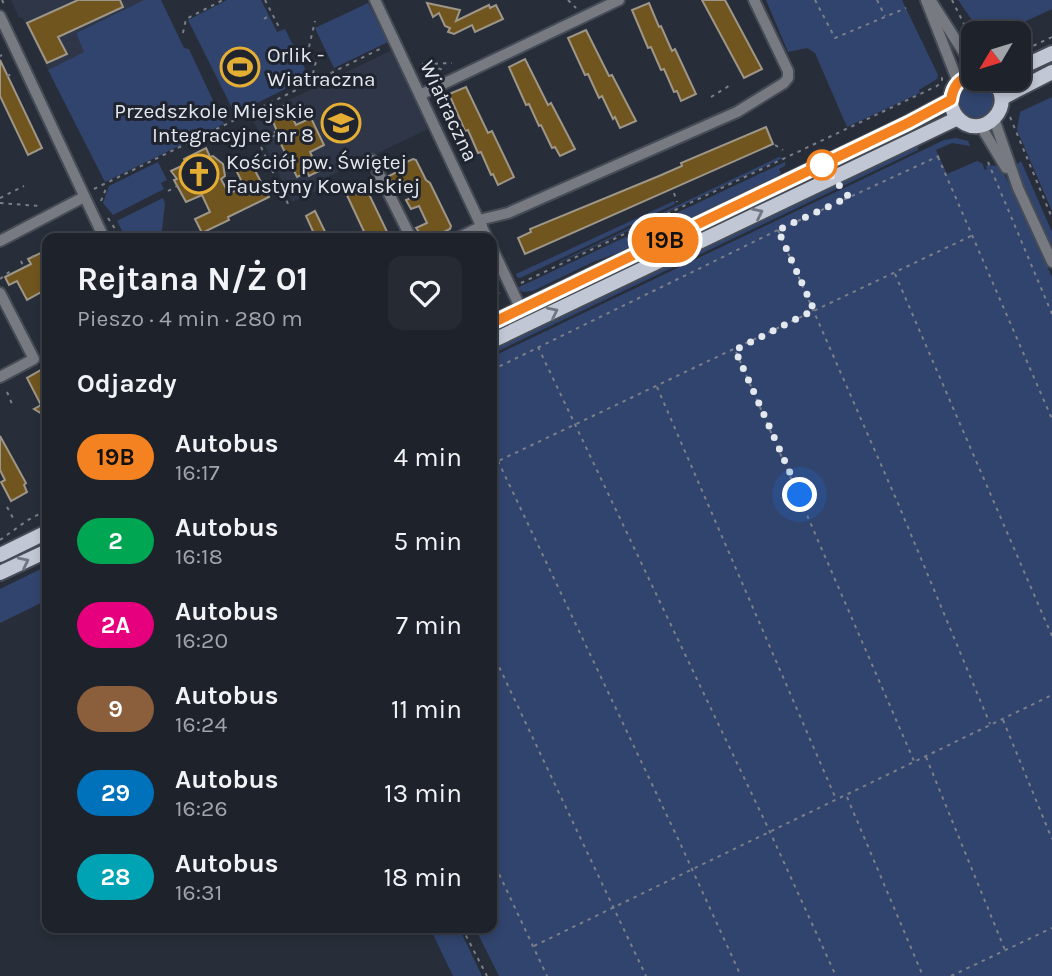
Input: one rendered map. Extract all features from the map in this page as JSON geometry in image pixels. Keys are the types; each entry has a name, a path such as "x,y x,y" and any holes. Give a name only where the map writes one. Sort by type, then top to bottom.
{"main road":[{"path":"1031,63 1052,53"},
{"path":"1002,98 1052,72"},
{"path":"961,81 952,91 953,110 958,118 972,125 987,122 1000,110 1002,98 1000,91"},
{"path":"497,321 887,134 951,100"},
{"path":"497,339 958,118"},
{"path":"0,555 42,534"},
{"path":"0,573 42,553"}],"street":[{"name":"Wiatraczna","path":"375,0 485,233"},
{"path":"420,95 618,0"},
{"path":"465,233 480,223 737,112 784,83 788,78 788,71 754,0"},
{"path":"928,0 961,49"},
{"path":"928,0 958,82"},
{"path":"0,16 102,233"},
{"path":"987,122 1052,262"},
{"path":"372,160 408,233"},
{"path":"0,241 85,197"},
{"path":"497,259 521,309"},
{"path":"0,293 34,359 0,377"}],"path":[{"path":"183,33 186,19 223,0"},
{"path":"264,0 279,27"},
{"path":"816,0 835,38 906,8"},
{"path":"877,0 886,17"},
{"path":"952,0 962,21"},
{"path":"309,47 315,21"},
{"path":"1031,47 1052,37"},
{"path":"96,188 388,45"},
{"path":"311,83 316,61"},
{"path":"445,70 422,64 452,63"},
{"path":"516,286 937,86 942,80 942,73"},
{"path":"7,76 12,74"},
{"path":"711,97 732,84"},
{"path":"1010,116 1052,218"},
{"path":"448,121 453,117"},
{"path":"775,145 783,150"},
{"path":"261,147 290,208"},
{"path":"497,367 778,230 939,156 971,236 1052,419"},
{"path":"988,162 1052,314"},
{"path":"0,198 24,186"},
{"path":"101,201 107,186"},
{"path":"168,191 177,186"},
{"path":"674,193 677,202"},
{"path":"0,203 39,206"},
{"path":"778,230 991,725"},
{"path":"741,976 693,869 498,461 971,236"},
{"path":"21,261 23,266"},
{"path":"0,281 13,269"},
{"path":"895,273 1052,636"},
{"path":"0,281 6,280"},
{"path":"497,294 506,290"},
{"path":"538,346 836,976"},
{"path":"735,350 915,762"},
{"path":"657,387 837,800"},
{"path":"7,392 12,404"},
{"path":"7,507 13,518"},
{"path":"0,540 42,513"},
{"path":"497,663 646,976"},
{"path":"534,946 1052,695"},
{"path":"1003,719 1052,839"},
{"path":"926,756 1005,950"},
{"path":"846,795 923,976"},
{"path":"497,869 547,976"},
{"path":"951,976 1052,928"},
{"path":"465,933 487,976"}],"shaded area":[{"path":"11,0 144,0 76,33 85,52 48,70"},
{"path":"144,0 161,0 184,48 189,49 224,124 105,182 48,70 84,52 76,33"},
{"name":"Orlik - Wiatraczna","path":"227,0 261,0 277,32 285,29 309,77 235,114 188,20"},
{"path":"766,0 902,0 938,75 937,79 919,90 920,93 847,127 815,53 807,48 788,52"},
{"path":"958,0 1052,0 1052,9 1026,21 973,21"},
{"path":"368,3 388,42 334,68 315,28"},
{"name":"Przedszkole Miejskie Integracyjne nr 8","path":"392,50 430,128 326,178 329,185 292,202 252,118"},
{"path":"961,91 992,92 992,106 983,115 969,115 960,106 958,99"},
{"path":"1052,97 1052,211 1017,130 1020,112"},
{"path":"910,129 912,133 497,333 497,328"},
{"path":"956,138 968,141 970,146 952,143 936,150 947,174 977,161 982,163 985,170 986,165 999,166 1012,188 1052,277 1052,976 499,976 478,933 497,933 497,355 944,140"},
{"path":"918,144 918,150 497,352 497,346"},
{"path":"779,157 783,158 559,263 561,261"},
{"path":"1021,161 1052,232 1052,249 1015,166"},
{"path":"158,162 167,180 161,183 164,189 113,215 103,203 109,186"},
{"path":"785,162 785,166 779,169 781,173 765,185 639,245 593,262 533,291 523,292 517,288"},
{"path":"163,198 165,204 162,233 123,233 117,221"},
{"path":"674,201 675,204 520,278 517,277 516,274"},
{"path":"42,568 42,602 0,623 0,589"},
{"path":"432,933 461,933 482,976 453,976"}],"building":[{"path":"78,0 120,0 123,7 58,37 67,54 47,63 27,23"},
{"path":"702,0 725,0 762,69 744,78"},
{"path":"427,3 460,10 456,21 489,5 490,8 496,5 503,19 475,32 472,25 454,34 448,32 450,28 445,26 439,13 433,17"},
{"path":"649,3 659,27 661,26 672,51 675,49 696,94 681,101 664,69 661,70 651,47 648,48 632,10"},
{"path":"586,30 636,121 620,128 602,96 599,98 588,74 585,75 568,38"},
{"path":"525,59 548,105 551,103 575,149 560,156 555,147 552,148 529,104 526,105 509,67"},
{"path":"0,60 42,148 28,155 0,96"},
{"path":"466,87 488,133 492,131 514,177 498,185 481,152 478,153 468,130 465,131 449,94"},
{"path":"286,105 296,125 311,118 324,145 310,152 319,171 309,176 307,172 297,177 275,132 277,131 271,117"},
{"path":"766,127 773,144 525,254 518,238 531,232 530,229 659,176 682,166 681,163"},
{"path":"206,148 210,157 213,156 223,164 225,176 221,179 229,194 244,186 236,170 251,163 269,197 202,233 195,219 210,212 202,195 186,202 171,171 186,164 184,159"},
{"path":"416,160 430,183 451,226 450,229 442,233 419,233 416,228 427,223 419,206 411,209 406,200 411,198 403,181 393,185 389,176 399,171 396,167"},
{"path":"357,183 362,183 388,233 365,233 345,191"},
{"path":"315,211 326,233 314,233 306,216"},
{"path":"42,252 42,292 27,300 17,281 9,285 5,277 31,264 28,259"},
{"path":"41,370 42,372 42,414 34,409 41,405 27,378"},
{"path":"0,436 26,483 24,485 27,492 11,501 1,482 5,480 0,470"}],"bus line":[{"name":"19B","path":"497,321 908,123 951,100 952,91 961,80"}],"place":[{"name":"Orlik - Wiatraczna","path":"240,67"},
{"name":"Przedszkole Miejskie Integracyjne nr 8","path":"341,123"},
{"name":"Kościół pw. Świętej Faustyny Kowalskiej","path":"199,174"}],"route":[{"path":"800,495 735,350 814,310 778,230 849,197 822,165"}]}
